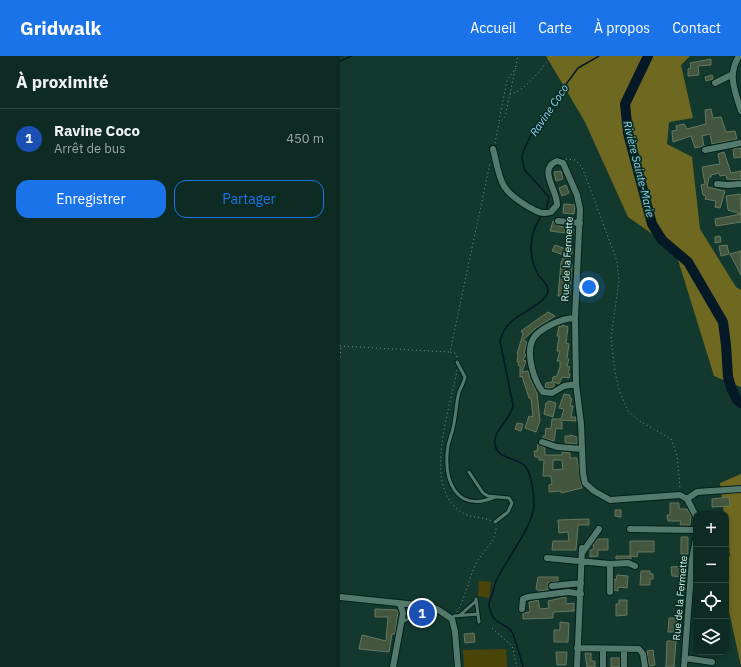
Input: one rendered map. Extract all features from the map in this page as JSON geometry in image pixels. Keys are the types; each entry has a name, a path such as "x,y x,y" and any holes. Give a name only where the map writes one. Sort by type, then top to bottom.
{"street":[{"path":"739,56 732,68 731,76 741,111"},
{"path":"715,83 731,76"},
{"path":"705,150 741,143"},
{"name":"Rue de la Fermette","path":"493,149 502,183 507,192 537,212 544,213 556,208 558,201 556,193 548,177 553,162 560,161 565,166 577,195 580,209 580,223 576,255 574,318 576,384 585,483 605,498 616,500 680,495"},
{"path":"717,184 741,184"},
{"path":"558,221 580,223"},
{"path":"574,318 562,319 538,333 532,340 530,351 536,378 543,392 552,393 564,386 576,384"},
{"path":"542,442 557,447 582,449"},
{"path":"687,499 697,492 741,489"},
{"path":"680,495 687,499 693,511"},
{"path":"577,667 582,550 599,529"},
{"path":"630,529 693,530"},
{"name":"Rue de la Fermette","path":"684,667 692,559 694,547"},
{"path":"547,558 610,564 628,563 635,566"},
{"path":"610,564 610,592"},
{"path":"552,586 581,583"},
{"path":"522,609 523,599 528,597 568,592 581,594"},
{"path":"340,597 418,605 437,609 453,618 456,632 458,667"},
{"path":"393,667 403,613 400,604"},
{"path":"577,648 642,650 645,667"},
{"path":"602,648 603,667"},
{"path":"624,649 624,667"},
{"path":"685,658 712,662"}],"lane":[{"path":"457,362 465,378 459,393 453,429 448,445 448,469 451,481 458,496 464,500 480,502 495,497"},
{"path":"469,472 483,493 488,496 509,498 512,503 508,512 495,522"},
{"path":"459,616 476,600 479,622"},
{"path":"402,622 414,616 418,605"},
{"path":"453,618 478,614"}],"path":[{"path":"499,123 505,117 518,56"},
{"path":"509,94 516,93 524,88 551,56"},
{"path":"450,352 508,80 516,68"},
{"path":"560,161 570,158 582,166 608,239 616,256 619,281 611,338 615,372 619,390 628,411 638,420 671,439 677,455 680,495"},
{"path":"340,357 340,346 455,353 457,362 440,452 440,474 447,494 459,509 465,514 495,522 496,530 495,537 476,564 464,598 453,618"},
{"path":"492,628 512,646 517,667"}],"shaded area":[{"path":"546,56 690,56 681,65 693,118 669,122 667,144 692,157 700,229 736,287 741,290 741,387 714,376 675,250 628,217 585,122"},
{"path":"741,474 741,666 729,612 729,511 724,511 720,483"},
{"path":"479,581 491,582 489,598 478,596"},
{"path":"506,649 507,667 464,667 463,650"}],"building":[{"path":"711,59 711,65 698,66 699,75 688,76 688,69 691,68 690,63"},
{"path":"712,75 713,79 706,81 705,77"},
{"path":"711,109 713,118 721,117 726,132 735,131 737,139 712,144 710,134 702,136 704,146 695,148 691,136 673,142 672,131 677,130 676,126 684,124 687,129 706,124 705,110"},
{"path":"741,148 741,157 734,158 733,149"},
{"path":"724,152 731,173 741,171 741,180 727,179 726,175 720,176 719,173 709,177 707,187 725,191 720,208 715,207 716,201 705,199 706,196 703,195 701,185 705,184 702,167 720,164 718,154"},
{"path":"561,171 563,179 556,181 554,172"},
{"path":"566,185 569,193 562,196 559,188"},
{"path":"740,194 741,214 728,210 726,196"},
{"path":"564,204 575,205 574,214 563,213"},
{"path":"741,214 741,222 716,226 715,219"},
{"path":"553,221 559,226 574,229 573,234 550,231"},
{"path":"720,236 721,242 715,243 715,237"},
{"path":"555,245 566,249 566,247 573,249 569,264 572,264 570,295 558,296 561,263 564,255 552,251"},
{"path":"727,245 729,254 721,256 719,246"},
{"path":"741,251 741,275 730,254"},
{"path":"548,312 555,316 536,328 523,340 527,342 524,353 526,355 523,360 526,361 522,372 528,371 537,393 540,421 536,432 525,428 529,416 533,417 531,398 529,398 522,376 520,377 520,366 518,365 519,362 517,362 517,354 523,334 521,331"},
{"path":"562,325 568,327 566,343 569,344 567,358 569,359 567,366 570,367 568,373 570,374 569,378 562,377 559,384 554,382 554,387 545,388 546,383 552,382 553,377 557,376 560,367 560,361 557,361 560,351 557,351 559,336 557,336 559,326 562,327"},
{"path":"564,394 570,395 570,398 572,399 570,406 573,406 571,417 576,417 576,421 562,420 562,429 556,428 554,441 543,438 543,436 545,436 546,428 551,429 552,419 561,419 564,409 559,408"},
{"path":"549,401 556,403 553,417 544,414 546,403"},
{"path":"517,423 523,424 521,431 515,429"},
{"path":"570,435 577,437 577,444 565,443 565,436"},
{"path":"538,444 545,448 545,455 562,455 562,452 570,453 570,458 577,458 582,488 561,493 561,491 549,492 549,485 552,484 551,476 543,476 544,460 539,460 539,457 535,457 534,451 537,451","holes":["553,460 562,460 563,469 553,470"]},
{"path":"729,497 730,506 712,507 712,499"},
{"path":"670,503 679,503 679,509 687,509 691,515 690,525 680,525 681,521 668,521 667,515 670,515"},
{"path":"615,510 621,510 621,517 615,516"},
{"path":"589,519 589,525 578,525 576,550 552,550 553,541 569,541 568,532 559,533 558,520"},
{"path":"681,537 688,537 688,554 681,554"},
{"path":"598,539 608,539 608,550 598,550 598,556 590,557 590,550 594,549 593,545"},
{"path":"630,541 654,541 654,552 638,552 637,557 631,556 631,559 616,559 616,556 630,556"},
{"path":"685,566 686,577 672,576 671,567"},
{"path":"641,571 650,571 650,574 653,574 653,579 650,579 650,585 640,585"},
{"path":"617,575 628,576 627,588 618,587 618,591 614,590 614,579 616,580"},
{"path":"538,577 558,577 558,581 548,583 548,590 539,591 536,589"},
{"path":"566,597 566,604 574,603 574,611 553,612 553,618 523,619 523,613 530,612 529,602 538,600 540,609 549,608 548,601"},
{"path":"619,600 627,600 627,615 616,616 616,604 619,604"},
{"path":"375,609 397,610 398,612 395,634 392,634 389,652 359,649 362,635 386,641 388,617 375,617"},
{"path":"669,618 677,618 677,632 668,632"},
{"path":"560,622 569,623 568,642 554,642 554,630 560,630"},
{"path":"474,633 475,642 465,643 464,634"},
{"path":"667,641 676,641 674,667 666,667"},
{"path":"653,650 655,665 649,666 647,651"},
{"path":"556,652 567,652 566,665 557,665"},
{"path":"585,653 591,653 591,661 595,661 595,667 587,667"},
{"path":"611,658 620,658 620,667 611,667"}],"waterway":[{"path":"340,61 352,56"},
{"name":"Ravine Coco","path":"546,210 549,197 524,169 522,157 523,152 534,128 578,68 599,56"},
{"name":"Rivière Sainte-Marie","path":"648,56 625,104 628,133 652,224 662,240 688,262 723,322 728,377 732,390 737,400 741,403"},
{"name":"Ravine Coco","path":"523,667 512,632 506,626 496,621 491,613 489,602 496,581 533,513 533,491 530,475 526,467 518,461 500,453 495,445 495,440 496,434 512,410 513,405 500,341 501,338 511,322 539,303 547,295 548,291 546,284 539,276 535,268 531,252 534,229 542,215"}],"place":[{"name":"Ravine Coco","path":"422,613"}]}
